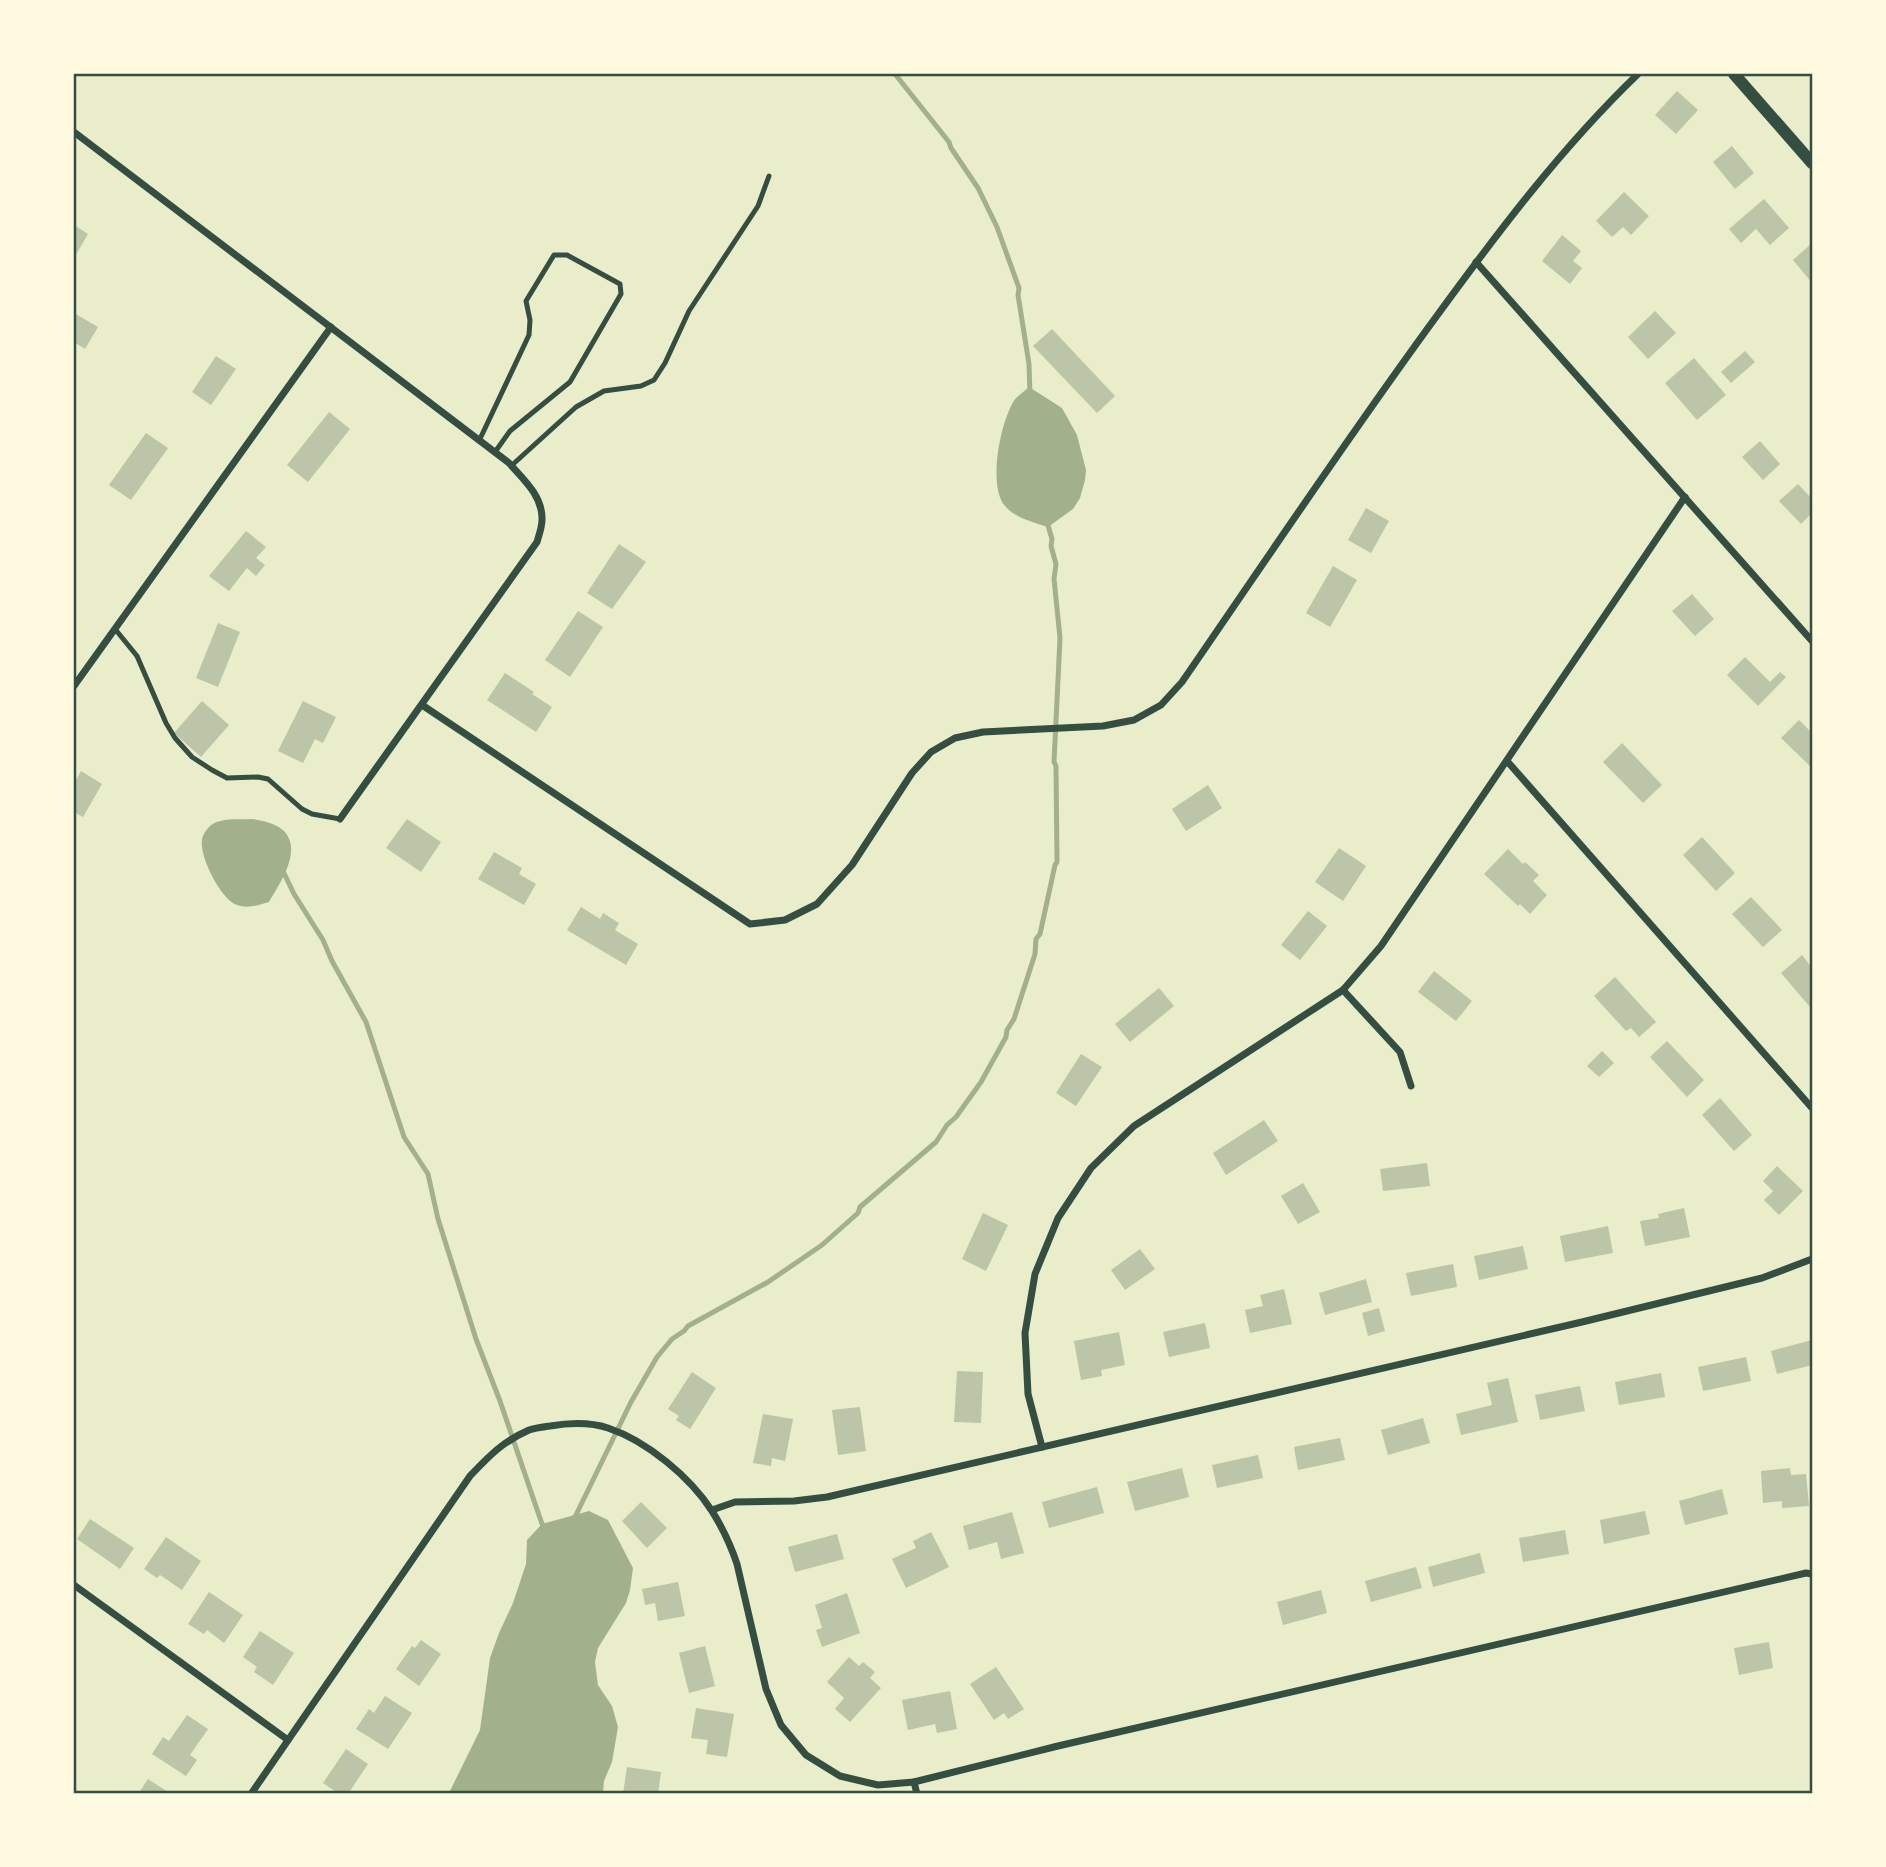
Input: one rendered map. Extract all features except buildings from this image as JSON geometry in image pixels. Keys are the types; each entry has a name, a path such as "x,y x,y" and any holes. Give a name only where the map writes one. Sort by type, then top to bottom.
{"street":[{"path":"422,705 750,924 785,920 817,904 852,866 912,773 931,752 955,738 983,732 1103,726 1134,720 1161,705 1182,682 1406,358 1476,262 1542,177 1638,74"},
{"path":"1734,74 1812,163"},
{"path":"74,132 495,452 531,487 540,505 542,519 537,542 340,819"},
{"path":"1476,262 1812,641"},
{"path":"74,686 331,327"},
{"path":"1042,1447 1028,1394 1025,1333 1035,1274 1058,1218 1091,1168 1135,1126 1343,990 1381,946 1685,497"},
{"path":"1507,761 1812,1108"},
{"path":"1343,990 1400,1052 1411,1086"},
{"path":"712,1510 736,1502 794,1502 827,1497 1762,1278 1812,1259"},
{"path":"251,1794 470,1476 497,1448 531,1429 569,1423 607,1427 644,1445 685,1479 712,1510 737,1564 766,1689 781,1725 806,1755 839,1776 878,1785 914,1782 1058,1746 1806,1573 1812,1574"},
{"path":"74,1586 288,1740"},
{"path":"914,1782 916,1794"}],"lane":[{"path":"511,466 576,407 604,391 641,386 654,380 665,363 689,310 758,206 769,176"},
{"path":"479,441 529,335 530,320 526,301 554,255 567,255 620,284 621,294 569,382 510,431 495,452"},
{"path":"115,629 137,656 166,723 192,757 227,778 268,779 302,809 312,814 340,819"}],"shaded area":[{"path":"1029,387 1062,408 1077,435 1086,470 1080,498 1073,509 1048,527 1009,510 1000,496 997,483 998,452 1005,420 1016,398"},
{"path":"253,819 281,828 289,839 291,848 283,877 269,902 245,907 237,905 224,895 212,877 204,856 202,840 206,830 214,823"},
{"path":"589,1511 608,1520 633,1568 626,1603 598,1648 595,1662 598,1685 612,1706 618,1727 603,1793 449,1793 480,1730 490,1658 526,1564 527,1540 542,1524"}],"waterway":[{"path":"895,74 949,142 978,188 997,227 1019,288 1029,364 1030,395"},
{"path":"574,1519 631,1402 657,1357 672,1339 688,1326 768,1282 822,1245 858,1213 860,1207 936,1142 981,1082 1006,1037 1035,954 1036,939 1040,934 1057,862 1054,762 1060,638 1054,579 1056,564 1047,522"},
{"path":"282,869 366,1022 404,1137 428,1174 438,1219 476,1339 542,1524 547,1528"}]}
